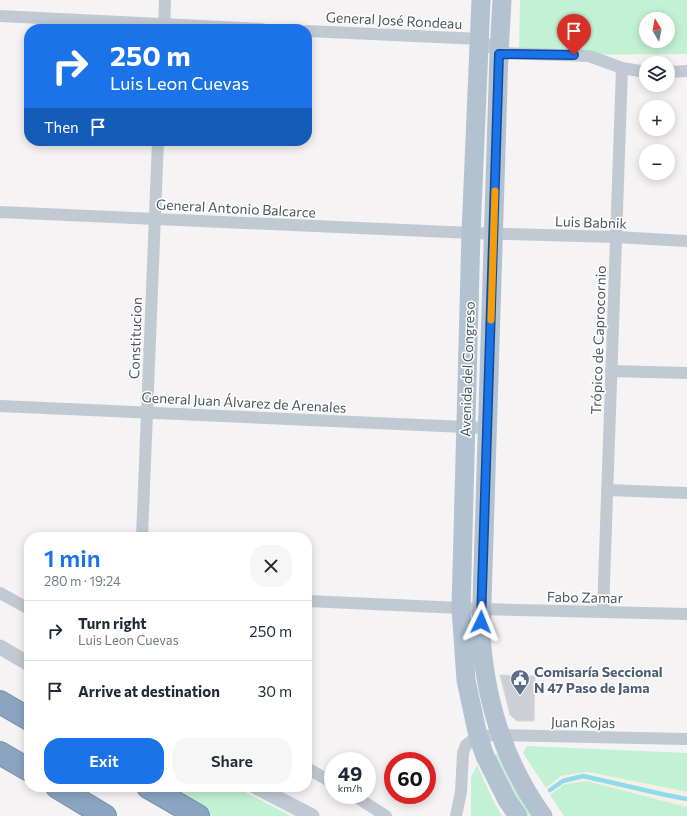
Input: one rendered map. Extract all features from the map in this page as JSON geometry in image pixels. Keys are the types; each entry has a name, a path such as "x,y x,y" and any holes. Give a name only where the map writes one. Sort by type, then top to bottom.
{"highway":[{"path":"0,702 24,716"},
{"path":"0,753 24,767"},
{"path":"65,792 105,816"},
{"path":"157,792 198,816"}],"main road":[{"name":"Avenida del Congreso","path":"482,0 471,233 461,608 466,680 478,736 485,756 507,800 518,816"},
{"name":"Avenida del Congreso","path":"502,0 487,428 481,634 482,660 492,711 501,735 522,783 543,816"}],"street":[{"path":"164,24 165,0"},
{"path":"0,16 119,24"},
{"name":"General José Rondeau","path":"312,31 480,39"},
{"path":"480,39 499,54 590,56 622,68 639,71"},
{"name":"Trópico de Caprocornio","path":"603,612 622,68"},
{"path":"675,72 687,71"},
{"name":"Constitucion","path":"142,532 158,146"},
{"name":"General Antonio Balcarce","path":"0,212 493,234"},
{"name":"Luis Babnik","path":"493,234 616,237 687,241"},
{"path":"611,371 687,373"},
{"name":"General Juan Álvarez de Arenales","path":"0,406 487,428"},
{"path":"607,490 687,493"},
{"path":"0,593 24,605"},
{"name":"Fabo Zamar","path":"312,601 482,609 687,614"},
{"path":"0,647 24,661"},
{"name":"Juan Rojas","path":"478,736 501,735 687,739"},
{"path":"456,816 461,792 463,753 466,745 478,736"},
{"path":"312,771 324,778"},
{"path":"266,792 312,816"},
{"path":"367,804 386,816"}],"green space":[{"path":"520,0 687,0 687,54 525,55 519,48"},
{"path":"527,746 687,753 687,792 587,772 561,776 546,788 523,753"},
{"path":"496,753 498,754 506,774 532,816 529,816 514,794 498,763 495,755"},
{"path":"477,765 502,816 471,816 471,777"},
{"path":"587,781 687,807 687,816 564,816 550,795 564,784"},
{"path":"170,792 245,792 291,816 211,816"}],"sand":[{"path":"588,772 687,792 687,807 587,781 564,784 550,795 546,788 561,776"}],"building":[{"name":"Comisaría Seccional N 47 Paso de Jama","path":"500,675 535,676 534,721 517,721 510,715"}],"waterway":[{"path":"550,790 563,781 583,776 687,799"}],"slow traffic":[{"path":"491,320 495,191"}],"place":[{"name":"Comisaría Seccional N 47 Paso de Jama","path":"520,696"}],"route":[{"path":"481,622 499,54 574,55"}]}
